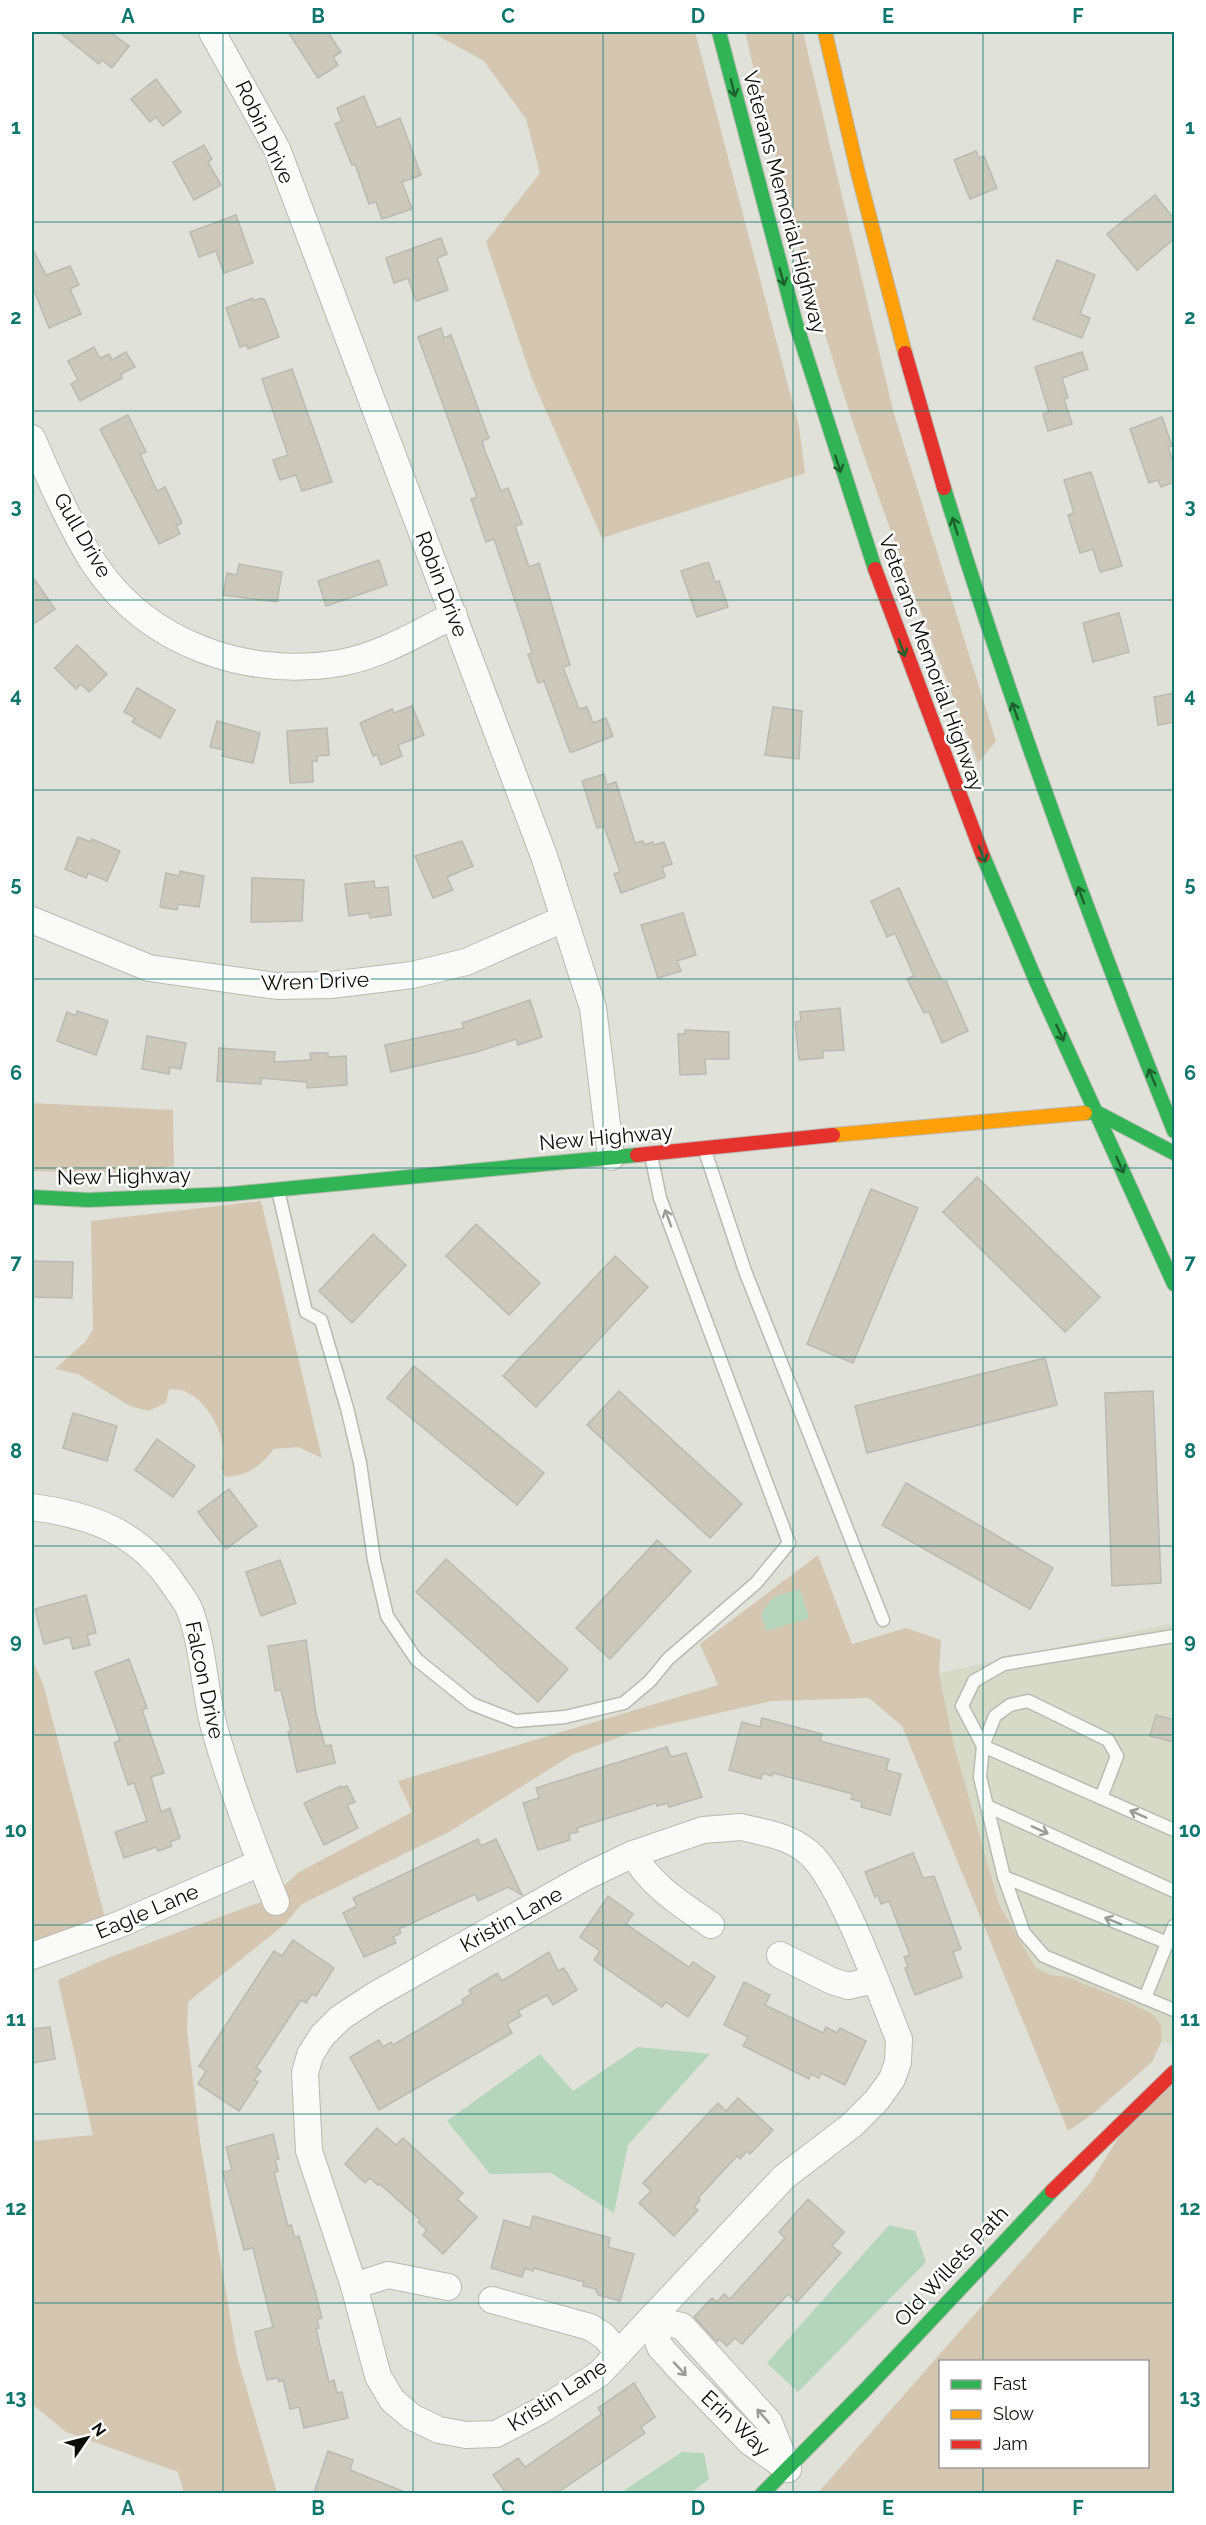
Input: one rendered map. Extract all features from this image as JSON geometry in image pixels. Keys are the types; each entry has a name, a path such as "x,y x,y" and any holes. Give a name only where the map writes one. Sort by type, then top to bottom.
{"main road":[{"name":"Veterans Memorial Highway","path":"719,32 780,272 825,424 876,576 992,879 1174,1284"},
{"path":"825,32 883,273 968,569 1053,819 1105,959 1174,1131"},
{"name":"New Highway","path":"32,1197 88,1200 278,1189 704,1149 907,1127 1096,1112"},
{"path":"1096,1112 1174,1153"},
{"name":"Old Willets Path","path":"762,2493 788,2469 1049,2193 1116,2125 1174,2072"}],"street":[{"name":"Robin Drive","path":"212,32 277,149 544,856 593,1008 610,1157"},
{"name":"Gull Drive","path":"32,438 95,564 124,600 165,631 205,653 270,665 299,667 342,663 380,651 454,615"},
{"name":"Wren Drive","path":"32,920 149,968 277,986 331,985 434,970 466,962 563,919"},
{"name":"Falcon Drive","path":"32,1507 65,1512 121,1532 159,1562 189,1609 203,1659 211,1714 231,1786 276,1902"},
{"name":"Kristin Lane","path":"741,1827 789,1839 811,1854 835,1889 874,1980 898,2039 898,2062 892,2079 877,2100 852,2125 784,2177 599,2374 540,2411 496,2434 466,2435 438,2430 412,2416 392,2400 378,2376 354,2286 309,2151 305,2073 310,2055 322,2036 340,2018 375,1995 587,1876 633,1854 703,1830 741,1827"},
{"path":"633,1854 644,1873 660,1890 711,1925"},
{"name":"Eagle Lane","path":"32,1956 118,1925 260,1863"},
{"path":"780,1955 848,1986 874,1980"},
{"path":"354,2286 387,2275 448,2287"},
{"path":"492,2300 590,2327 604,2336 619,2353"},
{"name":"Erin Way","path":"651,2320 682,2326 769,2422 788,2469"}],"lane":[{"path":"704,1149 745,1271 884,1620"},
{"path":"278,1189 306,1312 321,1320 347,1408 360,1463 374,1560 387,1616 416,1659 472,1704 516,1721 565,1717 624,1703 650,1681 668,1659 756,1583 789,1542 660,1198 651,1154"},
{"path":"1174,1636 1004,1664 974,1681 962,1706 983,1746 1174,1830"},
{"path":"1101,1798 1117,1756 1108,1740 1028,1701 1010,1705 995,1716 983,1746 980,1777 1004,1877 1024,1934 1044,1956 1174,2010"},
{"path":"987,1806 1174,1891"},
{"path":"1004,1877 1168,1943"},
{"path":"1146,1998 1174,1926"}],"shaded area":[{"path":"431,32 695,32 799,427 805,473 602,538 532,379 486,242 540,173 526,119 484,61"},
{"path":"745,32 803,32 894,414 996,741 978,763 897,548 851,417 794,226"},
{"path":"32,1103 173,1110 174,1166 127,1173 32,1171"},
{"path":"261,1201 322,1458 298,1447 274,1449 253,1469 225,1477 221,1467 223,1446 216,1423 202,1403 193,1396 182,1390 169,1389 166,1403 148,1411 130,1406 78,1374 55,1369 85,1342 93,1330 91,1221"},
{"path":"818,1555 852,1644 906,1628 941,1640 939,1673 954,1745 999,1904 1035,1967 1050,1975 1067,1977 1127,2001 1154,2015 1161,2025 1162,2040 1152,2062 1094,2113 1068,2131 902,1726 869,1698 772,1701 630,1733 572,1755 449,1832 302,1904 285,1924 188,2002 187,2030 200,2141 237,2356 277,2493 184,2493 178,2472 66,2432 32,2404 32,2141 93,2135 58,1980 108,1958 269,1899 299,1872 412,1812 398,1781 718,1685 700,1644"},
{"path":"800,1589 809,1618 766,1631 761,1613 774,1597"},
{"path":"1174,1623 1174,2046 1032,1974 999,1904 954,1745 939,1673"},
{"path":"32,1659 43,1684 105,1918 32,1944"},
{"path":"638,2047 710,2054 628,2145 614,2213 551,2173 490,2174 447,2121 540,2054 573,2091"},
{"path":"1174,2084 1174,2493 817,2494 1090,2183 1122,2132"},
{"path":"889,2225 915,2231 926,2262 798,2392 767,2363"},
{"path":"682,2452 704,2453 709,2479 691,2493 620,2493"}],"building":[{"path":"59,32 110,32 129,46 112,68 102,60 99,64"},
{"path":"288,32 328,32 341,52 333,57 338,65 318,78"},
{"path":"156,79 181,112 163,126 156,117 150,122 131,99"},
{"path":"364,96 377,128 400,118 421,175 402,182 412,209 382,219 376,202 369,204 355,164 352,165 335,124 342,121 337,108"},
{"path":"204,145 212,159 208,162 221,185 194,200 173,162"},
{"path":"976,151 979,158 984,156 997,188 970,199 954,160"},
{"path":"1155,195 1174,219 1174,239 1137,270 1107,234"},
{"path":"236,215 253,263 224,273 216,251 199,257 190,232"},
{"path":"441,238 447,254 437,258 448,290 416,301 408,278 394,283 386,258"},
{"path":"32,248 46,275 70,266 79,285 70,289 81,314 49,328 32,285"},
{"path":"1057,260 1095,275 1080,314 1090,318 1082,338 1033,319"},
{"path":"253,298 253,301 261,298 265,300 279,337 248,349 247,345 240,347 226,308"},
{"path":"441,328 444,338 451,335 489,438 482,441 501,491 508,488 522,524 515,526 529,567 539,563 570,665 563,667 579,709 587,707 593,723 606,718 613,736 573,752 570,752 544,681 538,683 528,654 532,653 525,630 494,539 486,542 471,499 477,497 418,337"},
{"path":"94,347 100,358 109,354 112,360 126,352 135,367 121,374 122,378 80,401 71,384 78,380 68,361"},
{"path":"1082,352 1088,369 1062,378 1068,398 1064,399 1072,424 1048,431 1043,414 1049,412 1035,367"},
{"path":"292,369 332,482 302,491 296,475 280,480 273,460 288,455 262,379"},
{"path":"128,415 146,452 140,454 157,491 165,487 182,523 176,526 180,534 159,544 100,429"},
{"path":"1162,417 1172,446 1168,447 1174,465 1174,482 1161,487 1158,480 1149,483 1130,429"},
{"path":"1091,472 1122,566 1100,572 1093,549 1080,553 1068,515 1074,513 1064,480"},
{"path":"379,560 387,585 326,606 318,581"},
{"path":"709,563 715,582 719,581 728,607 697,617 681,571"},
{"path":"239,564 282,572 277,602 223,595 227,573 237,575"},
{"path":"32,576 55,609 32,625"},
{"path":"1119,613 1129,652 1093,662 1083,623"},
{"path":"77,645 107,674 89,692 81,684 76,689 55,668"},
{"path":"137,688 175,710 160,738 132,722 135,718 124,712"},
{"path":"1174,693 1174,722 1158,725 1154,697"},
{"path":"412,706 424,735 398,745 402,756 381,765 377,754 373,756 360,723 392,709 394,713"},
{"path":"773,707 802,711 799,759 765,755"},
{"path":"217,721 260,733 253,763 222,756 224,750 210,747"},
{"path":"327,728 329,755 317,756 317,761 312,761 313,782 290,783 287,731"},
{"path":"604,774 607,785 616,782 635,843 643,841 644,845 653,842 654,845 664,842 672,864 662,867 665,877 621,893 614,874 620,872 604,826 597,828 582,781"},
{"path":"78,837 91,842 92,839 120,851 107,881 88,873 86,878 65,869"},
{"path":"462,841 473,866 447,877 453,890 433,898 415,856"},
{"path":"180,871 204,876 199,907 178,904 177,910 160,907 166,873 179,876"},
{"path":"252,878 304,880 302,921 251,922"},
{"path":"374,881 375,888 388,887 391,915 370,918 369,913 349,916 345,884"},
{"path":"899,888 935,967 943,982 946,981 968,1031 942,1043 929,1012 924,1013 907,979 914,976 895,933 887,937 871,901"},
{"path":"683,913 696,955 677,961 681,971 658,978 641,925"},
{"path":"530,1000 542,1037 518,1045 516,1039 477,1052 391,1072 385,1045 464,1028 462,1023"},
{"path":"840,1008 844,1050 823,1051 823,1058 799,1060 795,1022 801,1021 800,1012"},
{"path":"77,1011 108,1021 96,1055 57,1041 67,1012 76,1016"},
{"path":"685,1030 729,1032 729,1059 705,1059 706,1074 680,1075 678,1034 685,1034"},
{"path":"147,1036 186,1043 181,1069 170,1067 169,1074 142,1069"},
{"path":"219,1048 275,1052 274,1062 311,1060 310,1053 328,1053 328,1057 346,1056 347,1085 307,1088 307,1082 261,1078 261,1084 217,1081"},
{"path":"977,1177 1100,1297 1065,1332 943,1212"},
{"path":"871,1189 918,1208 853,1363 807,1344"},
{"path":"476,1224 540,1283 509,1315 446,1256"},
{"path":"373,1234 406,1265 352,1323 319,1291"},
{"path":"615,1256 648,1287 536,1407 503,1376"},
{"path":"32,1261 73,1262 72,1298 32,1297"},
{"path":"1045,1358 1057,1405 867,1453 855,1406"},
{"path":"414,1366 544,1473 517,1505 387,1398"},
{"path":"619,1391 742,1504 710,1538 587,1425"},
{"path":"1153,1391 1161,1583 1112,1586 1105,1393"},
{"path":"73,1413 117,1426 107,1461 63,1448"},
{"path":"157,1439 195,1466 173,1497 135,1470"},
{"path":"906,1483 1053,1568 1030,1609 882,1525"},
{"path":"229,1489 257,1526 226,1549 198,1512"},
{"path":"657,1540 691,1571 610,1659 576,1628"},
{"path":"446,1559 568,1669 538,1702 416,1592"},
{"path":"280,1560 296,1603 261,1616 246,1572"},
{"path":"86,1595 96,1633 87,1635 90,1645 73,1649 70,1637 44,1644 35,1609"},
{"path":"306,1640 316,1714 325,1746 331,1745 335,1763 297,1772 288,1732 291,1731 281,1690 275,1691 268,1646"},
{"path":"129,1659 147,1708 142,1710 164,1773 151,1777 161,1812 170,1808 180,1838 170,1842 172,1846 158,1851 156,1847 124,1858 115,1832 147,1821 134,1783 128,1785 114,1743 120,1740 95,1672"},
{"path":"1156,1715 1174,1720 1174,1742 1150,1736"},
{"path":"762,1718 822,1734 820,1741 889,1759 886,1770 901,1774 890,1815 861,1807 862,1802 851,1799 853,1794 773,1773 772,1776 763,1773 761,1779 729,1770 742,1722 760,1727"},
{"path":"667,1747 671,1757 686,1753 702,1797 669,1807 668,1803 657,1806 656,1803 577,1828 578,1832 569,1834 570,1840 538,1850 523,1803 539,1798 536,1788"},
{"path":"341,1786 341,1788 347,1786 355,1802 347,1805 358,1828 324,1845 304,1803"},
{"path":"478,1839 481,1846 496,1839 522,1895 508,1887 478,1901 475,1894 399,1929 401,1933 393,1937 396,1943 364,1957 343,1913 357,1906 353,1898"},
{"path":"913,1853 923,1878 934,1876 961,1949 953,1952 962,1977 915,1995 905,1968 908,1967 904,1957 910,1955 889,1901 881,1904 878,1895 875,1897 865,1872"},
{"path":"608,1896 633,1914 626,1924 689,1967 693,1962 715,1977 688,2017 666,2002 662,2007 594,1960 600,1951 580,1937"},
{"path":"293,1940 334,1968 316,1996 312,1994 306,2003 301,2000 256,2068 261,2071 254,2080 258,2082 239,2111 198,2084 206,2071 199,2066 274,1951 282,1956"},
{"path":"549,1952 558,1971 564,1968 577,1990 553,2005 547,1995 518,2011 521,2016 507,2024 512,2033 379,2110 350,2057 379,2040 383,2047 391,2042 393,2045 464,2003 462,2000 471,1994 469,1990 497,1973 502,1981"},
{"path":"744,1982 770,1995 765,2005 823,2033 826,2027 837,2033 840,2028 866,2041 845,2085 821,2073 819,2078 811,2074 809,2079 743,2046 748,2037 724,2025"},
{"path":"50,2027 55,2059 32,2063 32,2029"},
{"path":"738,2098 773,2130 750,2154 747,2151 740,2159 737,2156 698,2198 700,2200 694,2207 698,2210 674,2236 639,2203 651,2191 643,2183 718,2103 726,2111"},
{"path":"377,2128 396,2145 403,2138 463,2193 457,2199 477,2217 443,2254 423,2235 427,2230 418,2222 420,2220 380,2184 378,2185 370,2178 365,2183 345,2164"},
{"path":"273,2134 279,2159 275,2160 278,2171 274,2173 288,2226 291,2225 295,2238 299,2236 315,2291 322,2318 317,2319 319,2328 316,2329 329,2382 334,2380 337,2393 342,2392 348,2418 304,2428 299,2407 290,2409 283,2380 279,2382 278,2378 267,2380 255,2332 273,2327 253,2248 244,2250 223,2172 232,2170 226,2147"},
{"path":"808,2199 844,2232 832,2246 841,2253 797,2302 788,2294 742,2344 735,2338 727,2346 719,2339 717,2342 694,2317 712,2298 717,2302 724,2294 730,2299 785,2238 779,2232"},
{"path":"533,2216 610,2238 608,2247 634,2254 620,2301 598,2295 596,2289 583,2286 584,2282 534,2268 533,2271 525,2268 522,2277 491,2268 504,2220 530,2228"},
{"path":"634,2383 655,2417 641,2427 645,2433 557,2493 506,2493 493,2475 518,2458 525,2467 602,2414 598,2408"},
{"path":"328,2451 353,2460 350,2470 407,2493 314,2493"}],"traffic: fast":[{"path":"719,32 796,324 875,569"},
{"path":"944,488 996,651 1052,812 1174,1131"},
{"path":"983,856 1037,983 1174,1284"},
{"path":"1085,1113 1096,1112 1174,1153"},
{"path":"32,1197 88,1200 230,1194 637,1155"},
{"path":"762,2494 866,2389 1052,2191"}],"traffic: slow":[{"path":"825,32 858,173 905,353"},
{"path":"833,1135 1085,1113"}],"traffic: jam":[{"path":"905,353 944,488"},
{"path":"875,569 983,856"},
{"path":"637,1155 833,1135"},
{"path":"1052,2191 1174,2072"}]}
